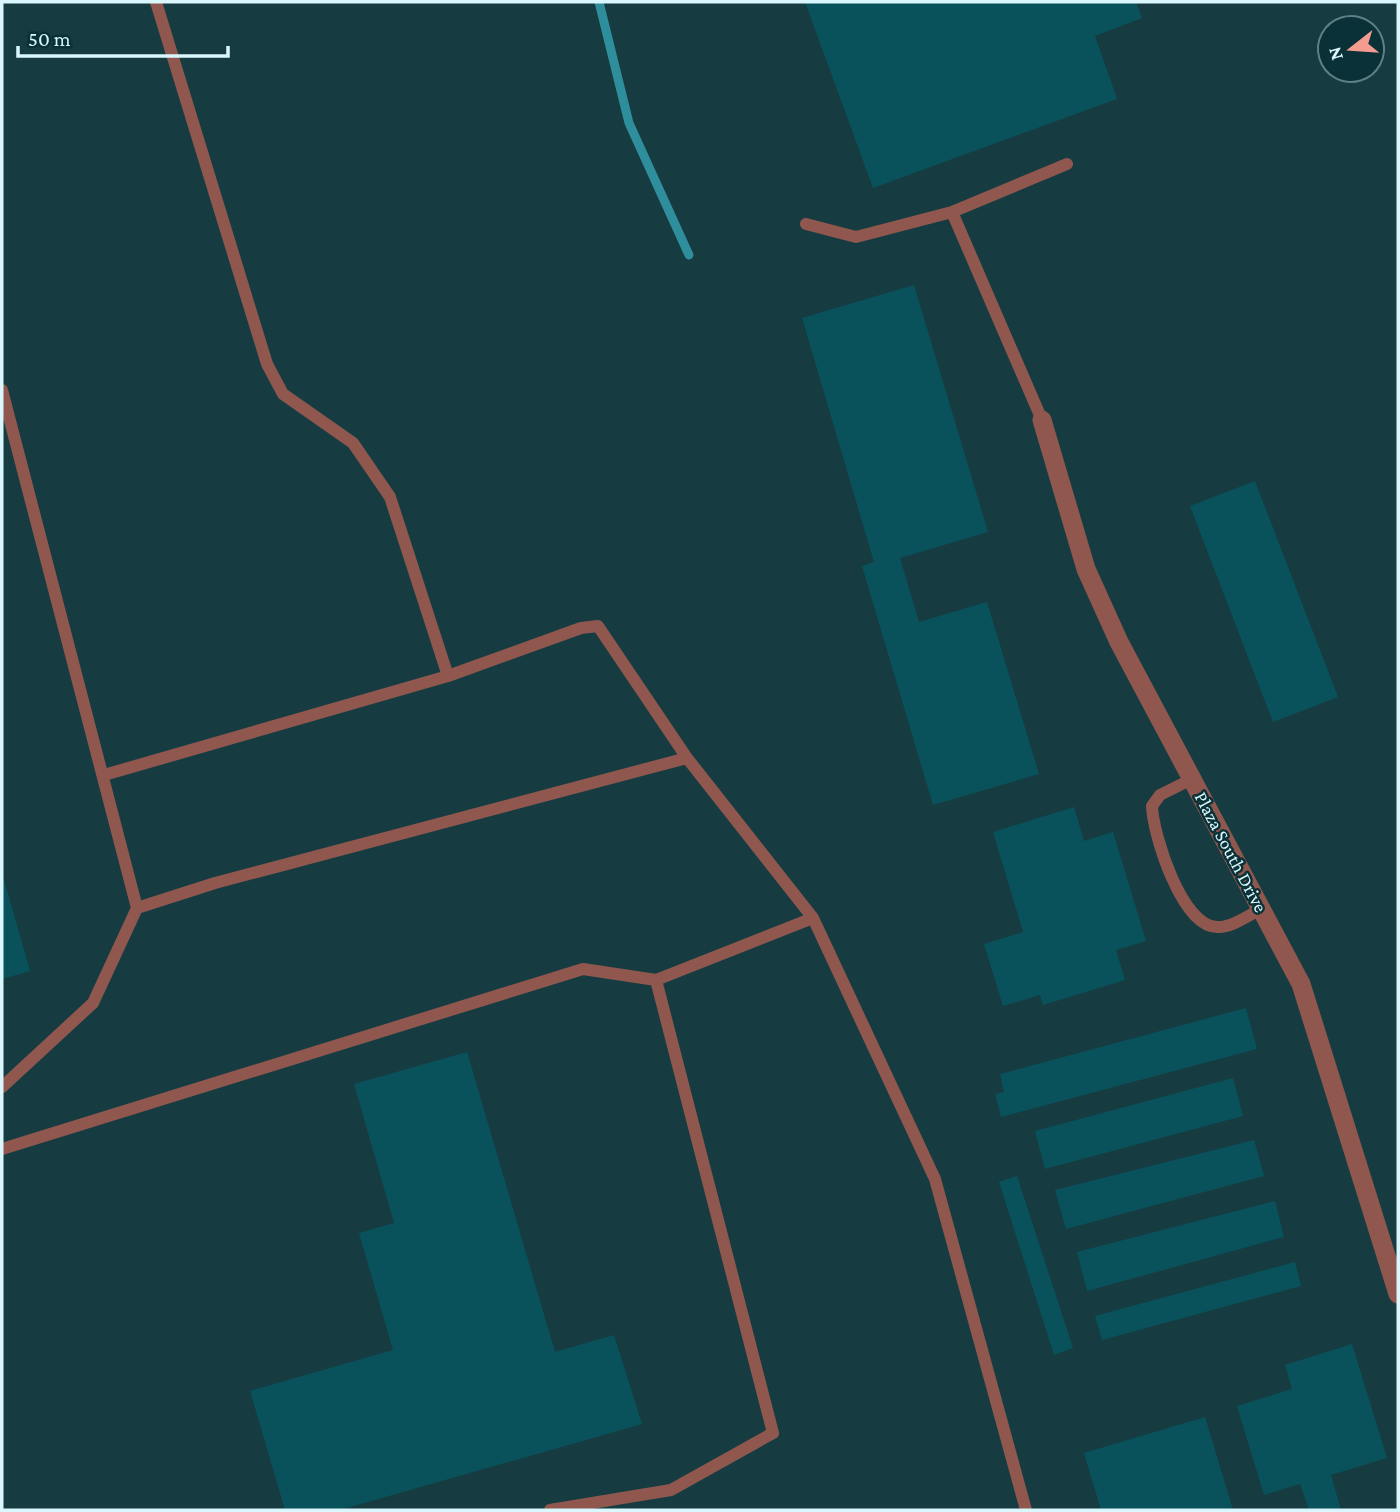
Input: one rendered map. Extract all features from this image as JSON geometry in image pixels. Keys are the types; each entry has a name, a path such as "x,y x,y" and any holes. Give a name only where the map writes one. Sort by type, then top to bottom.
{"street":[{"name":"Plaza South Drive","path":"1042,420 1086,569 1119,642 1301,984 1398,1294"}],"lane":[{"path":"156,2 267,364 283,394 354,443 390,497 448,676"},
{"path":"806,224 856,237 952,212 1067,164"},
{"path":"952,212 1042,420"},
{"path":"2,390 137,908 93,1003 2,1087"},
{"path":"104,775 448,676 581,628 598,626 687,758 813,918 935,1179 1026,1510"},
{"path":"137,908 215,883 687,758"},
{"path":"1192,779 1160,795 1152,806 1165,859 1187,909 1201,923 1216,928 1261,909"},
{"path":"2,1149 583,969 656,980 813,918"},
{"path":"550,1510 671,1489 773,1433 656,980"}],"building":[{"path":"805,2 1136,2 1142,18 1095,36 1117,99 873,188"},
{"path":"914,285 988,532 900,558 919,622 987,602 1039,774 933,805 862,566 874,562 802,318"},
{"path":"1255,481 1338,697 1273,722 1190,506"},
{"path":"1074,807 1084,841 1113,832 1146,941 1116,950 1125,980 1043,1005 1040,995 1003,1006 984,944 1023,932 993,832"},
{"path":"2,873 30,971 2,979"},
{"path":"1246,1008 1257,1049 1001,1117 995,1094 1004,1092 1000,1074"},
{"path":"467,1052 555,1352 614,1335 642,1424 340,1510 285,1510 250,1391 393,1350 359,1233 394,1223 354,1084"},
{"path":"1233,1078 1243,1116 1045,1169 1035,1131"},
{"path":"1254,1140 1264,1176 1066,1229 1055,1190"},
{"path":"1017,1176 1073,1348 1054,1355 999,1182"},
{"path":"1275,1201 1284,1237 1087,1291 1077,1252"},
{"path":"1295,1262 1301,1286 1102,1340 1095,1316"},
{"path":"1352,1344 1387,1458 1331,1475 1341,1510 1309,1510 1300,1484 1264,1495 1237,1406 1292,1389 1285,1365"},
{"path":"1205,1417 1233,1510 1101,1510 1084,1453"}],"waterway":[{"path":"599,2 629,123 689,255"}]}
